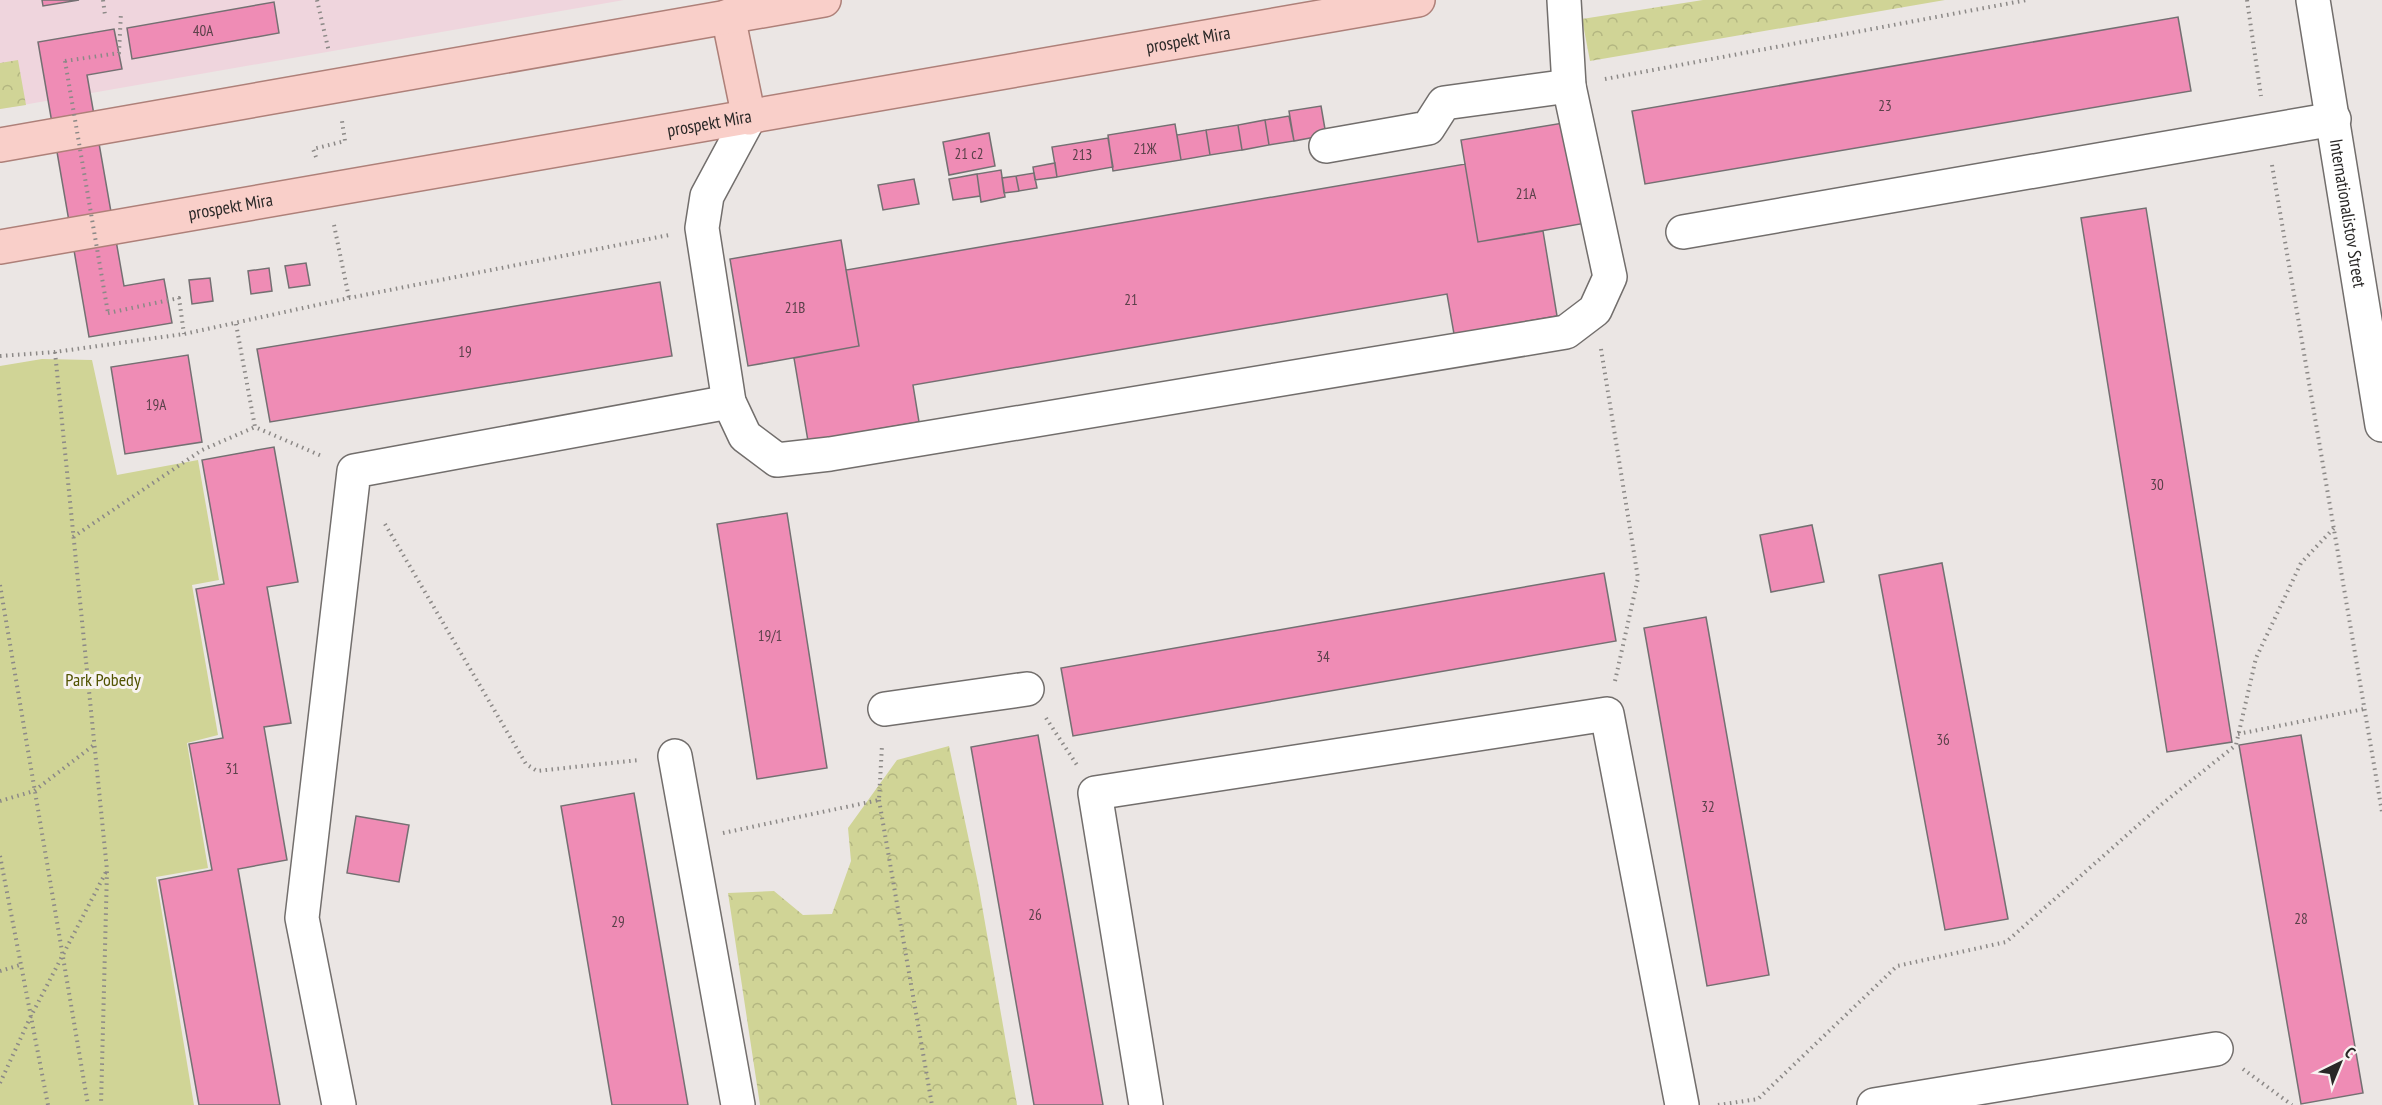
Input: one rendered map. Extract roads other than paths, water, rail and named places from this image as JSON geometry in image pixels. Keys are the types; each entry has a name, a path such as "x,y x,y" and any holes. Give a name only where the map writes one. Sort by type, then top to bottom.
{"main road":[{"path":"0,145 824,0"},
{"name":"prospekt Mira","path":"0,247 1418,0"},
{"path":"728,16 749,118"}],"street":[{"path":"749,118 707,196 702,228 729,402 745,436 777,460 830,454 1566,332 1595,310 1610,277 1569,86 1564,0"},
{"name":"Internationalistov Street","path":"2313,0 2374,326 2382,425"},
{"path":"1326,146 1428,128 1444,102 1569,86"},
{"path":"1683,232 2334,119"},
{"path":"339,1105 302,918 354,471 729,402"},
{"path":"885,709 1027,689"},
{"path":"1146,1105 1095,793 1607,714 1682,1105"},
{"path":"675,756 738,1105"},
{"path":"1874,1105 2216,1049"}],"park label":[{"name":"Park Pobedy","path":"103,680"}]}
